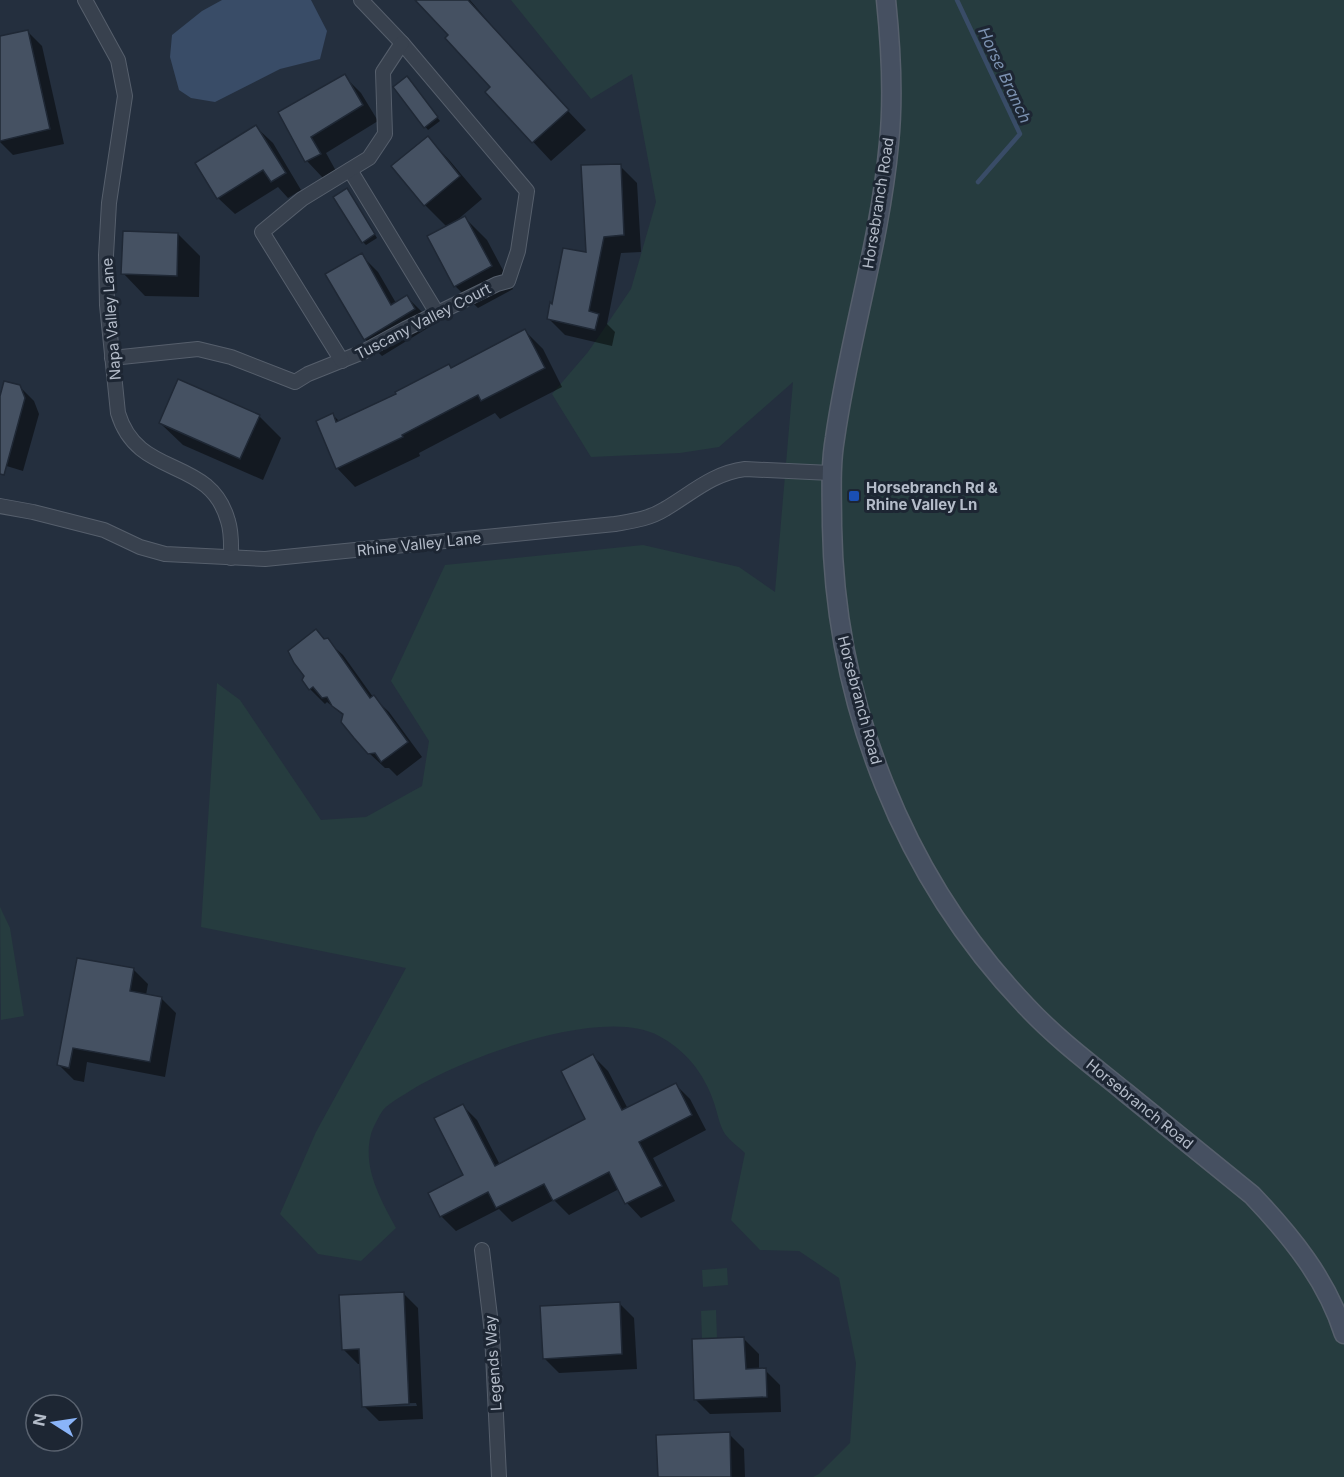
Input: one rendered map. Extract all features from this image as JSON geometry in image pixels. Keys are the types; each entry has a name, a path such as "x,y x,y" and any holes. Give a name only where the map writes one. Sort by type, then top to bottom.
{"street":[{"name":"Napa Valley Lane","path":"85,0 118,60 126,96 109,202 106,255 107,305 118,413 132,442 141,450 191,474 213,491 224,507 229,522 231,558"},
{"name":"Tuscany Valley Court","path":"112,358 198,349 231,357 295,382 308,374 363,352 437,313 508,281 518,251 526,191 402,44 361,0"},
{"name":"Horsebranch Road","path":"886,0 892,71 889,146 874,243 842,392 831,473 832,569 848,667 864,728 885,789 924,869 944,903 982,956 1028,1008 1066,1045 1252,1195 1302,1252 1324,1287 1344,1334"},
{"path":"342,361 262,232 302,199 369,158 385,134 383,72 402,44"},
{"path":"350,170 437,313"},
{"name":"Rhine Valley Lane","path":"0,506 104,530 140,547 165,554 266,559 642,520 663,510 705,483 731,471 745,469 831,473"},
{"name":"Legends Way","path":"482,1250 492,1333 499,1477"}],"green space":[{"path":"511,0 1344,0 1344,1477 813,1477 819,1474 850,1443 856,1363 839,1278 799,1251 760,1250 731,1220 745,1153 725,1134 704,1080 685,1055 659,1036 634,1028 604,1027 570,1031 534,1039 465,1063 393,1101 383,1110 371,1134 369,1159 374,1183 396,1228 361,1261 318,1254 280,1214 316,1132 406,968 201,927 217,683 240,700 321,820 366,817 422,786 429,741 391,681 445,565 643,545 739,567 775,592 793,382 719,447 680,453 591,457 552,394 588,352 631,289 656,202 632,74 591,99"},
{"path":"0,907 10,928 24,1016 1,1020"},
{"path":"727,1268 728,1285 703,1287 702,1270"},
{"path":"716,1310 717,1338 702,1339 701,1311"}],"water":[{"path":"222,0 311,0 327,31 320,59 280,69 215,102 191,98 179,90 170,57 172,35 202,11"}],"building":[{"path":"415,0 468,0 569,110 532,143 485,92 490,87 445,38 448,35"},
{"path":"28,30 50,129 0,141 0,36"},
{"path":"345,74 363,105 311,137 321,154 305,162 278,112"},
{"path":"407,76 438,117 424,128 393,87"},
{"path":"256,125 286,173 271,182 263,170 217,199 195,163"},
{"path":"428,136 460,176 424,206 391,166"},
{"path":"621,164 624,235 604,237 589,311 599,314 595,330 547,319 563,248 586,252 581,165"},
{"path":"347,188 375,234 362,243 333,197"},
{"path":"465,216 492,266 454,287 427,236"},
{"path":"123,231 178,233 177,276 121,274"},
{"path":"362,253 391,305 407,295 415,309 364,340 325,274"},
{"path":"525,329 545,368 481,401 478,395 402,435 403,437 336,469 316,421 333,413 336,422 396,394 395,392 449,364 451,368"},
{"path":"178,379 260,415 240,459 159,423"},
{"path":"4,381 20,385 25,398 4,475 0,474 0,396"},
{"path":"316,629 324,639 328,638 370,698 374,695 408,742 381,762 375,753 368,754 354,738 341,722 343,714 332,706 327,697 322,698 313,687 309,690 302,680 304,676 288,651"},
{"path":"77,958 134,968 130,991 162,997 150,1062 73,1048 69,1068 57,1065"},
{"path":"593,1054 622,1110 676,1083 692,1115 639,1142 662,1186 625,1204 609,1172 553,1201 544,1184 496,1208 488,1192 440,1217 428,1193 463,1175 434,1118 463,1104 495,1166 585,1119 561,1071"},
{"path":"404,1292 409,1404 362,1407 359,1349 342,1350 339,1295"},
{"path":"620,1302 622,1354 543,1359 540,1306"},
{"path":"744,1337 746,1369 766,1368 767,1397 694,1400 692,1339"},
{"path":"730,1432 731,1477 658,1477 656,1435"}],"waterway":[{"name":"Horse Branch","path":"957,0 1020,134 978,182"}],"place":[{"name":"Horsebranch Rd & Rhine Valley Ln","path":"854,496"}]}
